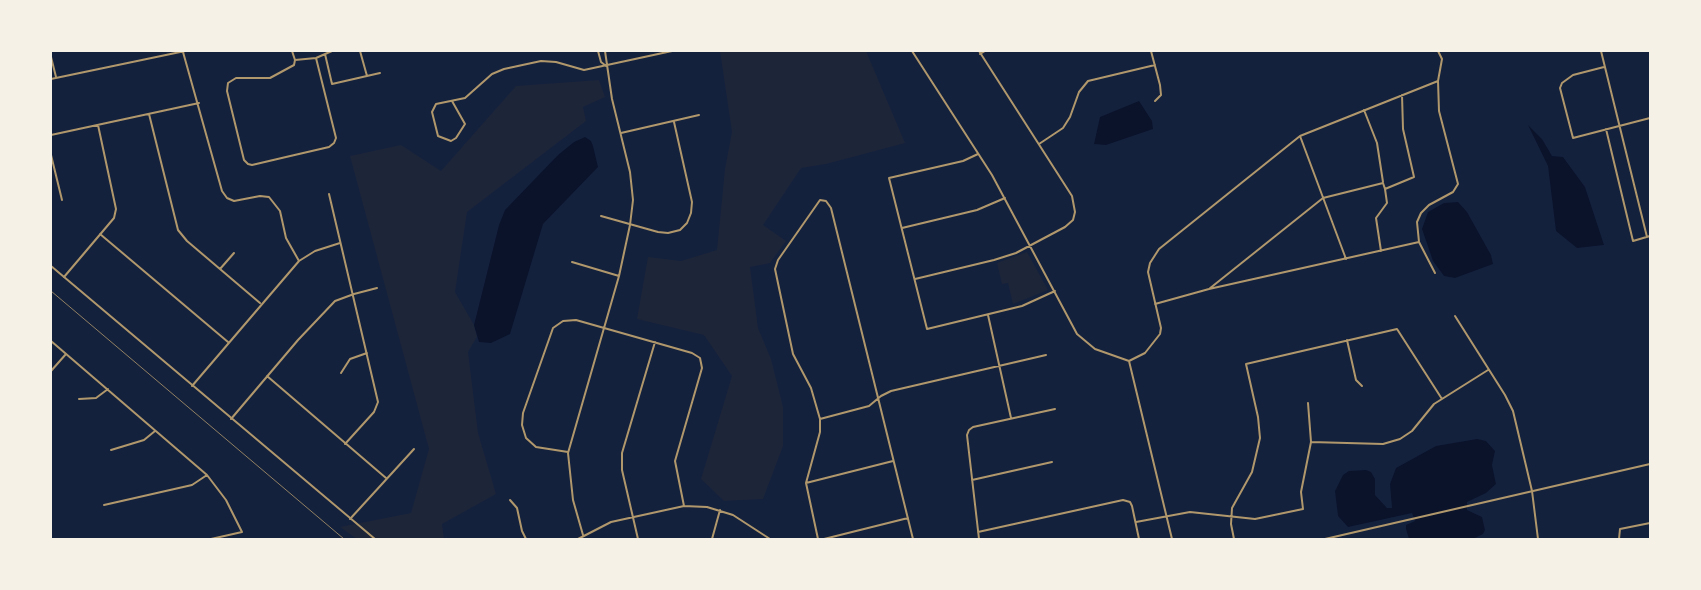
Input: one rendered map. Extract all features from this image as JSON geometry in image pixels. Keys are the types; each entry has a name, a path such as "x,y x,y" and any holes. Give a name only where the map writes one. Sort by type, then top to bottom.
{"street":[{"path":"51,78 184,51 190,80 199,103 222,191 226,198 234,201 260,196 269,197 280,211 286,238 299,260"},
{"path":"292,51 294,65 270,78 236,78 228,83 227,91 244,160 248,164 252,165 329,147 334,143 336,138 316,58"},
{"path":"294,60 316,58 332,51"},
{"path":"360,51 367,76"},
{"path":"598,51 601,62 606,66"},
{"path":"583,535 573,500 568,453 619,276 630,225 633,200 630,172 606,66 605,51"},
{"path":"452,101 465,124 456,138 451,141 438,136 432,112 436,104 465,98 492,74 541,61 556,62 584,70 672,51"},
{"path":"912,51 1005,198 1077,334 1095,349 1129,361 1146,353 1160,334 1161,328 1148,272 1150,263 1159,249 1300,136 1438,81"},
{"path":"915,279 994,260 1055,233 1073,220 1075,205 1039,144 980,53 985,51"},
{"path":"1151,51 1161,95 1155,101"},
{"path":"1435,273 1418,242 1417,222 1424,209 1453,192 1457,187 1458,181 1440,117 1438,81 1442,59 1438,51"},
{"path":"1601,51 1618,127 1648,237 1633,241 1606,130"},
{"path":"325,53 332,84 380,74"},
{"path":"51,57 56,77"},
{"path":"1039,144 1062,128 1070,117 1079,92 1088,82 1155,65"},
{"path":"1605,67 1566,78 1560,88 1573,138 1650,118"},
{"path":"1385,189 1414,177 1403,129 1402,95"},
{"path":"51,135 199,103"},
{"path":"1364,110 1377,143 1387,203 1376,218 1381,251"},
{"path":"149,114 178,230 187,241 260,303"},
{"path":"621,133 698,115"},
{"path":"601,216 630,225 668,233 680,230 687,223 691,213 692,202 674,122"},
{"path":"64,277 114,218 116,208 98,125"},
{"path":"1300,136 1346,259"},
{"path":"978,154 963,161 889,178 927,329 1022,306 1055,291"},
{"path":"51,155 62,200"},
{"path":"1209,289 1323,198 1383,183"},
{"path":"329,194 378,402 374,412 346,444"},
{"path":"902,228 976,210 1005,198"},
{"path":"818,539 806,483 820,432 820,419 811,388 793,354 775,269 778,260 820,200 826,201 831,208 913,539"},
{"path":"100,234 228,342"},
{"path":"192,386 260,303 299,260 314,251 341,242"},
{"path":"1155,304 1209,289 1418,242"},
{"path":"220,269 234,254"},
{"path":"572,262 619,276"},
{"path":"51,266 375,539"},
{"path":"231,419 267,376 336,301 377,288"},
{"path":"988,315 1011,418"},
{"path":"1455,316 1513,411 1532,491 1538,539"},
{"path":"568,453 542,449 531,443 525,435 522,425 524,413 553,328 563,321 576,320 606,326 692,353 700,358 702,368 675,461 684,506"},
{"path":"1234,539 1231,516 1235,500 1252,472 1259,449 1259,425 1246,364 1397,329 1442,399"},
{"path":"1347,340 1356,380 1362,386"},
{"path":"51,341 207,475 226,500 242,532 211,539"},
{"path":"638,539 622,470 622,453 655,342"},
{"path":"51,371 66,354"},
{"path":"341,373 350,359 367,354"},
{"path":"820,419 869,406 892,391 1046,355"},
{"path":"1129,361 1172,539"},
{"path":"1311,442 1366,444 1391,442 1412,431 1434,404 1489,369"},
{"path":"267,376 386,478"},
{"path":"79,399 96,398 108,389"},
{"path":"1136,522 1190,512 1264,518 1303,509 1301,492 1311,442 1308,402"},
{"path":"979,539 967,435 973,427 1055,409"},
{"path":"111,450 144,440 155,431"},
{"path":"350,519 414,449"},
{"path":"806,483 893,461"},
{"path":"972,480 1052,462"},
{"path":"1325,539 1650,464"},
{"path":"104,505 192,485 207,475"},
{"path":"510,500 517,508 522,531 526,539"},
{"path":"978,532 1122,500 1130,502 1132,506 1139,539"},
{"path":"578,539 611,522 684,506 707,507 720,510 749,523 770,539"},
{"path":"712,539 720,510"},
{"path":"824,539 908,518"},
{"path":"1619,539 1620,529 1650,523"}],"shaded area":[{"path":"720,51 866,51 905,143 826,164 801,168 763,225 786,241 770,263 750,267 758,328 771,359 783,407 783,446 763,499 724,501 701,479 732,376 704,335 637,319 648,257 681,261 717,250 725,169 732,132"},
{"path":"599,80 605,97 583,107 586,121 467,212 455,292 474,325 477,337 468,352 478,433 496,494 442,524 444,539 357,539 340,527 411,513 429,449 350,156 401,145 441,171 516,86"},
{"path":"1139,101 1152,121 1153,129 1106,145 1094,144 1100,117"},
{"path":"1528,125 1542,139 1552,156 1563,157 1585,187 1604,245 1577,248 1556,231 1548,166"},
{"path":"585,137 591,141 598,167 543,224 510,334 491,343 479,342 474,325 499,225 505,210 558,155 574,142"},
{"path":"1458,202 1467,212 1491,255 1493,264 1455,278 1444,276 1433,261 1422,229 1428,212 1444,203"},
{"path":"1027,252 1048,290 1013,304 1008,283 1002,284 997,263"},
{"path":"1477,439 1486,441 1495,451 1492,465 1496,484 1486,493 1467,502 1467,510 1482,517 1485,530 1483,534 1473,539 1409,539 1406,525 1415,521 1412,513 1348,527 1338,516 1335,491 1343,475 1349,471 1366,470 1371,472 1375,479 1375,495 1387,508 1392,508 1390,484 1396,468 1436,446"}],"railway":[{"path":"51,291 344,539"}]}
